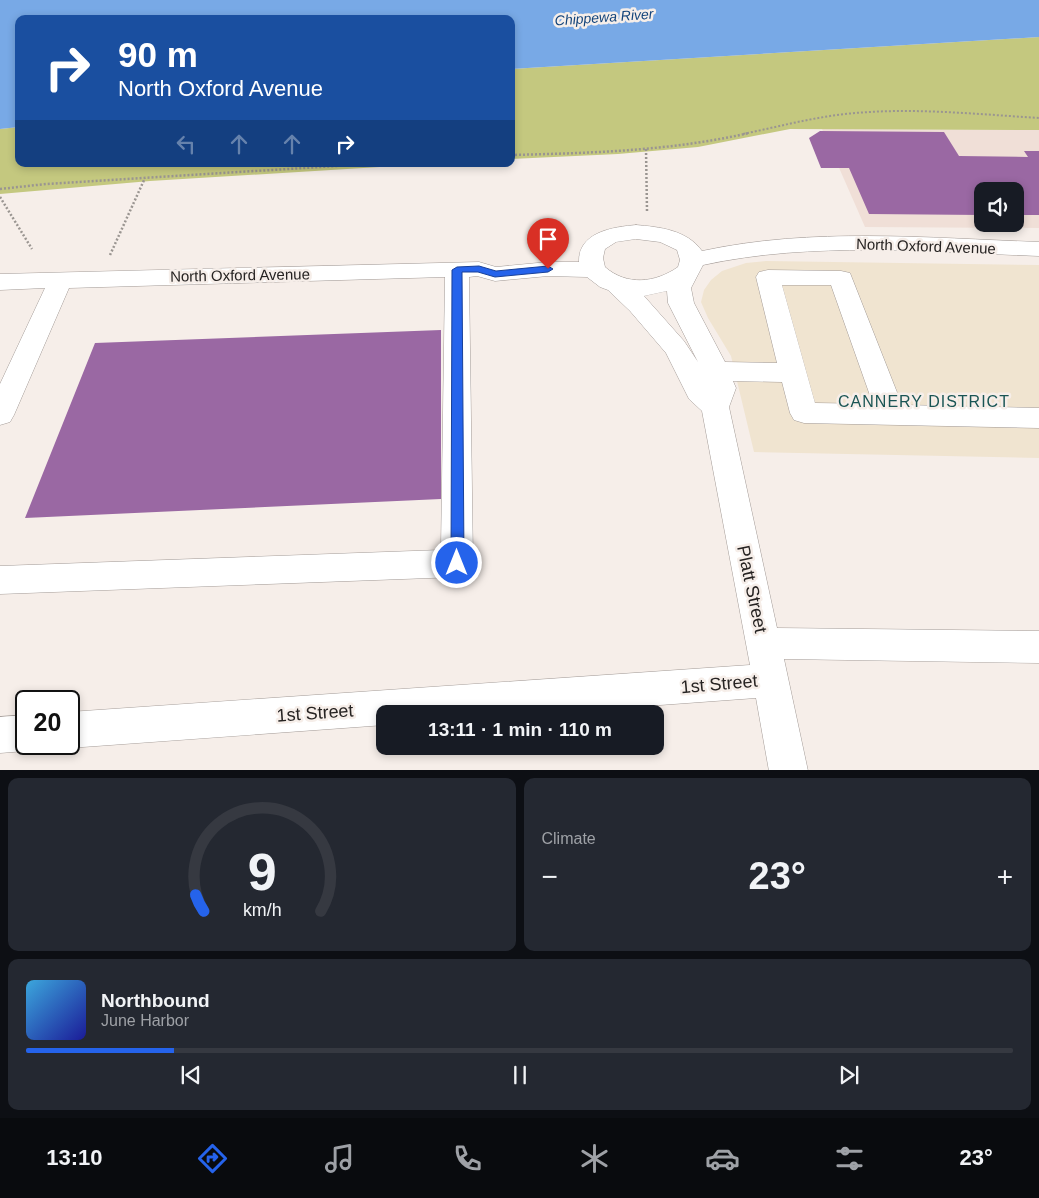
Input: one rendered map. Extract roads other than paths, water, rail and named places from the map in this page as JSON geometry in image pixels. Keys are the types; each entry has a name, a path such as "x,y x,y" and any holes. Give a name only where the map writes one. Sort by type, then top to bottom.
{"street":[{"path":"617,285 633,288 670,283 688,268 691,251 683,243 670,236 636,232 618,233 603,239 594,258 599,276 617,285 639,305 675,347 689,370 699,392 715,407"},
{"name":"North Oxford Avenue","path":"670,236 766,233 813,243"},
{"name":"North Oxford Avenue","path":"688,268 726,251 813,243 1039,249"},
{"path":"813,243 820,277"},
{"name":"North Oxford Avenue","path":"0,282 468,269 495,274 548,269 594,258"},
{"name":"Platt Street","path":"688,268 678,288 682,303 706,348 722,388 715,407 789,770"},
{"path":"0,580 457,563 468,269"},
{"path":"891,414 841,278 768,277 804,413 1039,418"},
{"path":"0,415 61,279"},
{"path":"715,371 792,373"},
{"path":"763,643 1039,647"},
{"name":"1st Street","path":"80,729 771,680"}],"water":[{"name":"Chippewa River","path":"0,0 1039,0 1039,37 515,69 515,15 15,15 15,127 0,129"}],"district":[{"name":"CANNERY DISTRICT","path":"924,401"}]}
